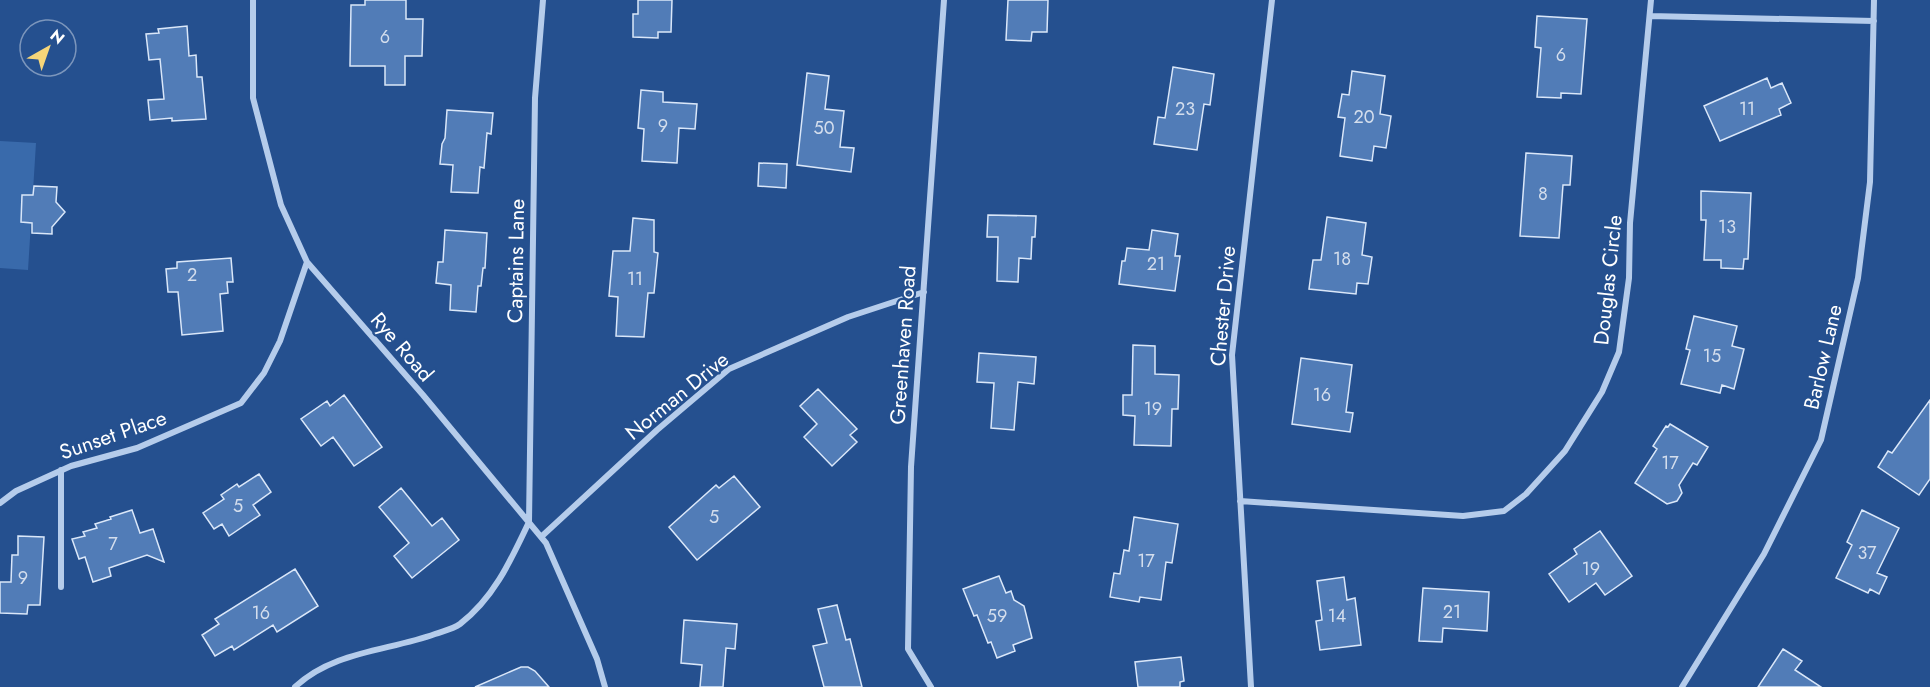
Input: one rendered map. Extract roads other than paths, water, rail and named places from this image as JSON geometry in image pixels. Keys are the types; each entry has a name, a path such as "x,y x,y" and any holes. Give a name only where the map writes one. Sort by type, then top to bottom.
{"street":[{"name":"Rye Road","path":"253,0 253,98 281,205 307,262 423,395 546,543 597,658 604,687"},
{"name":"Captains Lane","path":"529,522 535,99 543,0"},
{"name":"Greenhaven Road","path":"931,687 908,649 911,467 944,0"},
{"name":"Chester Drive","path":"1251,687 1232,355 1272,0"},
{"name":"Douglas Circle","path":"1240,501 1463,516 1504,512 1526,494 1565,451 1602,392 1618,352 1629,279 1630,223 1651,0"},
{"name":"Barlow Lane","path":"1682,687 1764,554 1821,440 1858,278 1868,203 1874,0"},
{"path":"1650,16 1874,21"},
{"name":"Sunset Place","path":"0,503 16,491 61,470 137,448 241,403 264,373 280,341 307,262"},
{"name":"Norman Drive","path":"541,537 657,430 729,369 849,316 924,292"},
{"path":"61,470 61,587"},
{"path":"295,687 302,680 344,657 418,640 458,625 485,602 510,562 529,522"}]}
